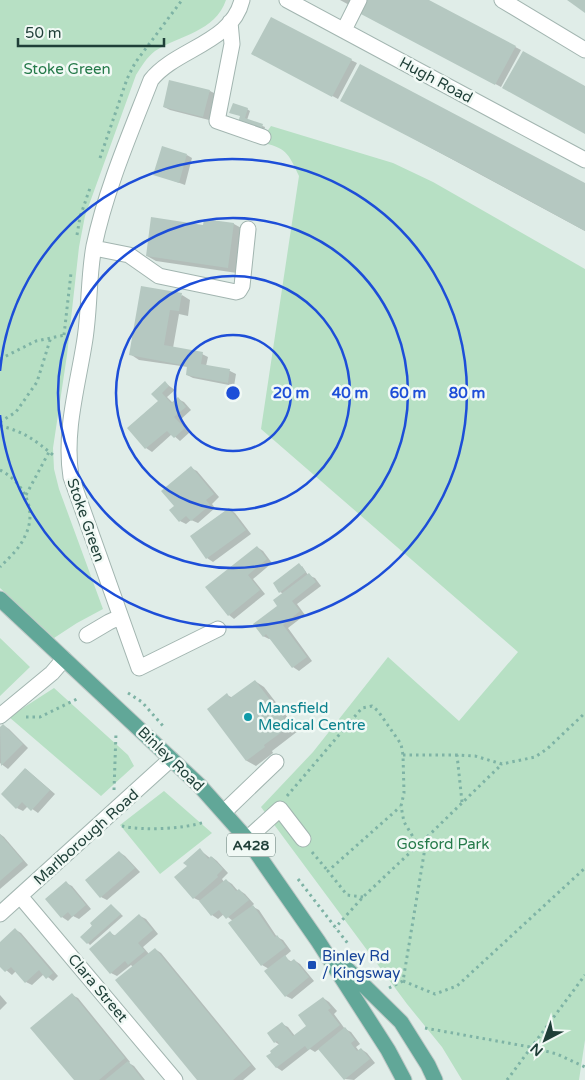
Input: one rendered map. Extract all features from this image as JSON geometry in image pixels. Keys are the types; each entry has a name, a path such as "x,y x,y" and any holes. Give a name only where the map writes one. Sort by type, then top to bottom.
{"main road":[{"name":"Binley Road","path":"0,599 199,785 247,839 318,940 388,1050 404,1080"},
{"name":"Binley Road","path":"318,940 401,1022 428,1064 435,1080"}],"street":[{"name":"Stoke Green","path":"218,630 139,668 70,476 68,438 85,339 94,248 103,208 151,80 159,70 172,60 218,34 230,22 242,0"},
{"name":"Hugh Road","path":"287,0 585,160"},
{"path":"344,30 359,0"},
{"path":"502,0 585,50"},
{"path":"230,22 232,44 217,122 262,138"},
{"path":"94,248 129,255 159,276 236,292 242,286 248,229"},
{"path":"87,635 120,617"},
{"path":"0,716 64,660"},
{"name":"Marlborough Road","path":"0,914 171,759"},
{"path":"224,812 276,762"},
{"path":"247,839 280,809 303,839"},
{"name":"Clara Street","path":"20,896 175,1080"}],"path":[{"path":"0,359 36,341 51,337 64,335 85,339"},
{"path":"0,424 16,412 37,382 51,337"},
{"path":"0,424 30,436 56,458 68,459"},
{"path":"26,495 49,452"},
{"path":"0,470 15,481 26,495 30,508 29,525 25,536 0,567"},
{"path":"24,717 40,717 79,698"},
{"path":"280,809 289,793 362,708 372,706 378,711 400,744 403,755 404,793 401,806 404,822 418,845"},
{"path":"318,940 342,922 363,897 502,764 535,756 547,749 585,713"},
{"path":"116,733 113,788 119,807"},
{"path":"403,755 475,756 502,764"},
{"path":"457,755 462,802"},
{"path":"328,871 401,806"},
{"path":"103,821 126,827 156,828 194,825 205,822"},
{"path":"403,981 424,854 424,838"},
{"path":"303,839 318,861 348,895 363,897"},
{"path":"403,981 435,994 457,986 585,868"},
{"path":"507,1080 585,975"},
{"path":"386,990 403,981"},
{"path":"420,1026 530,1047 556,1054 585,1067"}],"green space":[{"name":"Stoke Green","path":"0,0 226,0 221,11 214,19 196,32 155,51 136,75 85,216 79,247 67,355 53,448 54,469 59,489 103,609 54,638 0,588"},
{"name":"Gosford Park","path":"271,126 393,163 433,182 585,269 585,1040 579,1080 462,1080 442,1047 407,1004 261,807 313,752 388,657 459,721 518,652 261,429 299,176 292,161 285,152 276,146 260,142"},
{"path":"0,638 30,667 0,696"},
{"path":"54,688 128,755 134,766 101,796 9,717"},
{"path":"164,791 212,833 160,874 120,825"}],"building":[{"path":"366,0 429,0 516,46 495,85 359,13"},
{"path":"567,0 585,0 585,13 574,5"},
{"path":"271,17 352,59 332,97 251,54"},
{"path":"523,51 585,86 585,134 502,88"},
{"path":"360,64 585,183 585,231 340,101"},
{"path":"169,80 210,90 203,117 163,107"},
{"path":"233,103 248,108 245,118 263,124 260,134 237,126 240,116 229,113"},
{"path":"162,146 187,154 179,183 153,175"},
{"path":"151,217 203,225 204,219 234,223 228,268 146,256"},
{"path":"141,286 182,293 179,311 170,310 164,345 203,352 201,364 230,369 228,383 186,375 187,366 129,355"},
{"path":"165,381 169,386 162,393 171,403 178,397 186,407 174,417 185,428 174,438 167,431 145,449 127,428 158,401 151,394"},
{"path":"191,466 214,494 206,500 210,505 191,521 186,516 179,522 169,510 174,506 161,491"},
{"path":"229,508 246,530 206,559 190,536"},
{"path":"257,546 267,559 248,575 260,590 228,616 205,587"},
{"path":"299,563 306,572 279,593 273,583"},
{"path":"309,573 316,582 292,601 300,611 283,625 307,657 292,668 266,634 263,637 253,624 277,606 273,600"},
{"name":"Mansfield Medical Centre","path":"255,680 290,726 246,761 207,709 227,693 230,698"},
{"path":"3,724 23,744 1,766 0,727"},
{"path":"25,768 50,790 31,811 22,802 16,809 1,794"},
{"path":"0,834 23,861 0,881"},
{"path":"200,848 208,859 211,856 223,869 217,875 218,877 193,899 174,877 187,866 183,863"},
{"path":"119,851 135,868 100,898 85,880"},
{"path":"226,879 236,891 239,889 249,900 226,919 219,910 211,916 199,901"},
{"path":"66,881 86,905 72,917 68,912 61,918 45,899"},
{"path":"111,904 121,914 87,944 80,937 92,926 90,923"},
{"path":"253,905 275,937 277,935 286,947 261,966 228,923"},
{"path":"139,914 153,930 138,943 145,951 128,965 125,961 110,974 89,949 110,931 114,936"},
{"path":"15,928 53,973 46,979 39,970 25,983 11,967 5,972 0,967 0,942"},
{"path":"155,948 251,1065 233,1080 197,1080 115,980"},
{"path":"285,955 290,962 294,959 309,977 285,997 264,971"},
{"path":"72,993 125,1058 99,1080 74,1080 30,1028"},
{"path":"323,997 331,1008 328,1010 340,1025 308,1050 305,1046 276,1068 266,1056 279,1044 277,1041 274,1043 267,1033 282,1022 293,1036 306,1026 298,1015"},
{"path":"345,1027 355,1040 351,1043 353,1046 357,1051 361,1048 370,1059 344,1080 318,1049"},
{"path":"128,1061 143,1080 105,1080"}],"place":[{"name":"Mansfield Medical Centre","path":"248,717"},
{"name":"Binley Rd / Kingsway","path":"312,965"}]}
